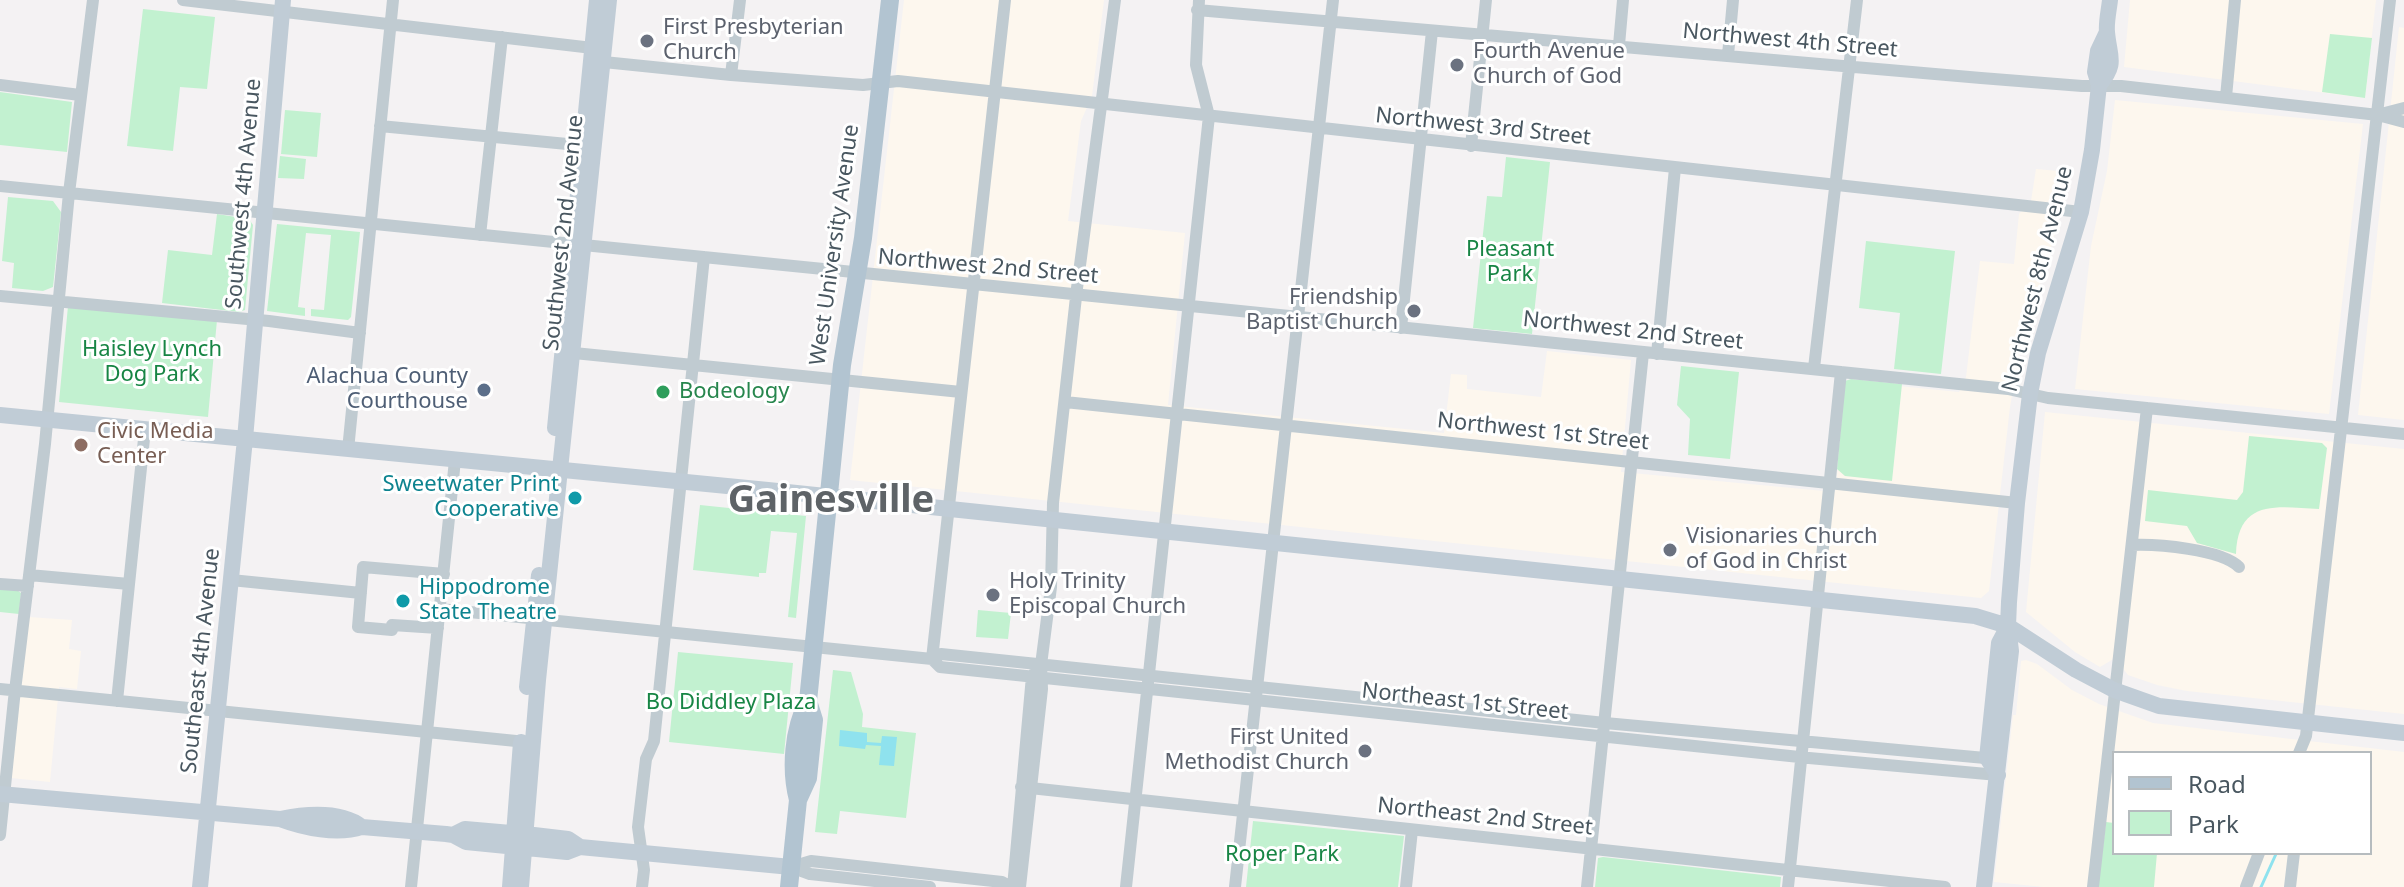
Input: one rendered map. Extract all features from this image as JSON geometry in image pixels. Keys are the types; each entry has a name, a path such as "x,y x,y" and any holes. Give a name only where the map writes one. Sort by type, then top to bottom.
{"main road":[{"name":"West University Avenue","path":"789,887 798,800 792,778 799,718 808,701 840,379 857,274 890,0"}],"street":[{"path":"0,835 2,794 48,420 69,193 93,0"},
{"name":"Northwest 3rd Street","path":"183,0 283,5 296,15 502,37 731,75 863,85 898,81 2081,212"},
{"path":"348,450 393,0"},
{"path":"597,0 598,55"},
{"path":"510,887 519,840 598,55 609,0"},
{"path":"731,75 740,0"},
{"path":"932,659 1005,0"},
{"path":"2,794 280,819 300,815 351,819 362,827 453,835 466,842 519,840 567,852 580,847 791,867 810,874 911,881 1002,882 1012,887 1051,587 1053,521 1076,294 1115,0"},
{"path":"1235,887 1333,0"},
{"path":"1471,146 1486,0"},
{"path":"1619,45 1623,0"},
{"path":"1728,55 1733,0"},
{"path":"1814,368 1857,0"},
{"name":"Northwest 8th Avenue","path":"1984,887 1995,764 1999,643 2008,626 2017,503 2030,394 2038,353 2081,212 2099,85 2110,73 2112,54 2107,32 2110,0"},
{"path":"2226,97 2235,0"},
{"path":"2303,749 2390,0"},
{"name":"Southwest 4th Avenue","path":"245,439 283,5"},
{"path":"1126,887 1209,116 1196,65 1198,5"},
{"name":"Northwest 4th Street","path":"1198,5 1331,22 1483,36 2226,97 2378,115 2404,122"},
{"path":"1401,328 1432,31"},
{"path":"480,235 502,37"},
{"path":"0,85 80,95"},
{"name":"Northwest 4th Street","path":"2378,115 2404,108"},
{"path":"380,126 588,146"},
{"path":"1587,887 1631,461 1650,353 1675,168"},
{"name":"Northwest 2nd Street","path":"0,186 1814,368 2008,389 2053,399 2404,434"},
{"name":"Southwest 2nd Avenue","path":"556,470 574,353 579,245"},
{"path":"642,887 640,811 646,759 654,741 704,257"},
{"path":"0,296 360,333"},
{"path":"574,353 961,392"},
{"path":"1788,887 1841,372"},
{"name":"Northwest 1st Street","path":"1065,402 2017,503"},
{"path":"2093,887 2147,408"},
{"path":"0,415 1975,616 2008,626 2076,670 2114,690 2159,706 2404,733"},
{"path":"117,701 145,429"},
{"name":"Southeast 4th Avenue","path":"200,887 245,439"},
{"path":"411,887 455,460"},
{"path":"2132,545 2153,544 2218,556 2235,562 2239,567"},
{"path":"438,628 392,626 392,630 358,627 363,567 444,574"},
{"path":"0,584 29,580 129,584"},
{"path":"231,580 361,593"},
{"name":"Northeast 1st Street","path":"440,609 932,659 940,667 1039,673 1148,674 1257,686 1351,703 1493,718 1698,731 1886,749 1995,764"},
{"name":"Northeast 1st Street","path":"1039,673 1256,700 1351,703"},
{"path":"0,689 527,742"},
{"name":"Northeast 1st Street","path":"1493,718 1603,737 1802,758 1884,765 1995,764"},
{"path":"1697,745 1698,731"},
{"path":"1884,765 1886,749"},
{"path":"1020,887 1026,788"},
{"name":"Northeast 2nd Street","path":"1026,788 1945,887"},
{"path":"1406,887 1412,830"},
{"path":"519,840 521,887"},
{"path":"2246,887 2258,855"},
{"path":"2290,887 2294,855"},
{"path":"911,881 930,887"}],"shaded area":[{"path":"904,0 1104,0 1092,96 1081,121 1068,221 1185,233 1168,405 1444,433 1451,374 1467,375 1467,389 1541,397 1547,351 1631,360 1621,472 1835,492 1848,381 1959,392 1966,377 1980,261 2014,264 2019,214 2031,201 2036,169 2070,172 2018,360 1989,591 1981,598 850,480"},
{"path":"2130,0 2376,0 2365,98 2124,67"},
{"path":"2399,27 2404,28 2404,420 2358,415"},
{"path":"2115,100 2363,124 2329,414 2075,389 2091,246 2107,171"},
{"path":"2045,412 2404,449 2404,714 2187,691 2157,685 2128,675 2115,658 2100,667 2075,652 2026,612"},
{"path":"29,617 72,620 69,649 81,651 77,689 59,687 50,782 11,778"},
{"path":"2026,660 2099,704 2153,723 2404,752 2404,887 2044,887 1994,882 2013,715 2016,715 2021,661"}],"green space":[{"path":"143,9 215,17 207,89 180,87 173,151 127,146"},
{"path":"2330,34 2372,38 2365,98 2322,92"},
{"path":"0,92 72,102 67,152 0,145"},
{"path":"285,110 321,113 317,157 281,154"},
{"path":"280,156 306,159 304,179 278,178"},
{"name":"Pleasant Park","path":"1506,157 1550,162 1532,334 1473,328 1487,196 1502,197"},
{"path":"8,197 53,201 61,212 53,287 43,291 12,288 14,263 2,261"},
{"path":"217,214 249,219 253,225 245,310 239,312 162,303 168,250 212,255"},
{"path":"277,224 360,232 351,317 348,320 311,316 311,309 324,310 331,235 306,233 298,307 305,308 305,316 267,311"},
{"path":"1866,241 1955,251 1941,374 1894,369 1900,313 1859,308"},
{"name":"Haisley Lynch Dog Park","path":"68,306 217,320 208,417 59,402"},
{"path":"1681,366 1739,372 1730,459 1688,455 1690,419 1677,405"},
{"path":"1845,381 1902,384 1892,481 1845,476 1837,469"},
{"path":"2249,436 2322,443 2327,448 2319,509 2275,508 2252,515 2238,536 2236,554 2197,543 2187,526 2145,521 2148,490 2237,500 2243,492"},
{"path":"700,505 806,516 796,618 788,617 797,533 771,531 766,573 759,573 759,577 693,570"},
{"path":"0,589 21,593 19,614 0,612"},
{"path":"978,610 1011,613 1008,639 976,637"},
{"name":"Bo Diddley Plaza","path":"678,652 793,663 784,754 669,742"},
{"path":"833,670 851,672 863,714 862,727 916,733 906,818 840,811 837,834 815,832"},
{"name":"Roper Park","path":"1253,821 1404,836 1398,887 1246,887"},
{"path":"2106,822 2112,823 2112,855 2157,855 2154,887 2098,887"},
{"path":"1598,858 1781,877 1780,887 1595,887"}],"water":[{"path":"840,730 867,733 867,742 881,743 882,736 897,737 894,766 879,765 881,746 866,745 865,749 839,746"}],"waterway":[{"path":"2261,887 2276,855"}],"place":[{"name":"First Presbyterian Church","path":"647,41"},
{"name":"Fourth Avenue Church of God","path":"1457,65"},
{"name":"Friendship Baptist Church","path":"1414,311"},
{"name":"Alachua County Courthouse","path":"484,390"},
{"name":"Bodeology","path":"663,392"},
{"name":"Civic Media Center","path":"81,445"},
{"name":"Sweetwater Print Cooperative","path":"575,498"},
{"name":"Visionaries Church of God in Christ","path":"1670,550"},
{"name":"Holy Trinity Episcopal Church","path":"993,595"},
{"name":"Hippodrome State Theatre","path":"403,601"},
{"name":"First United Methodist Church","path":"1365,751"}],"district":[{"name":"Gainesville","path":"831,501"}]}
